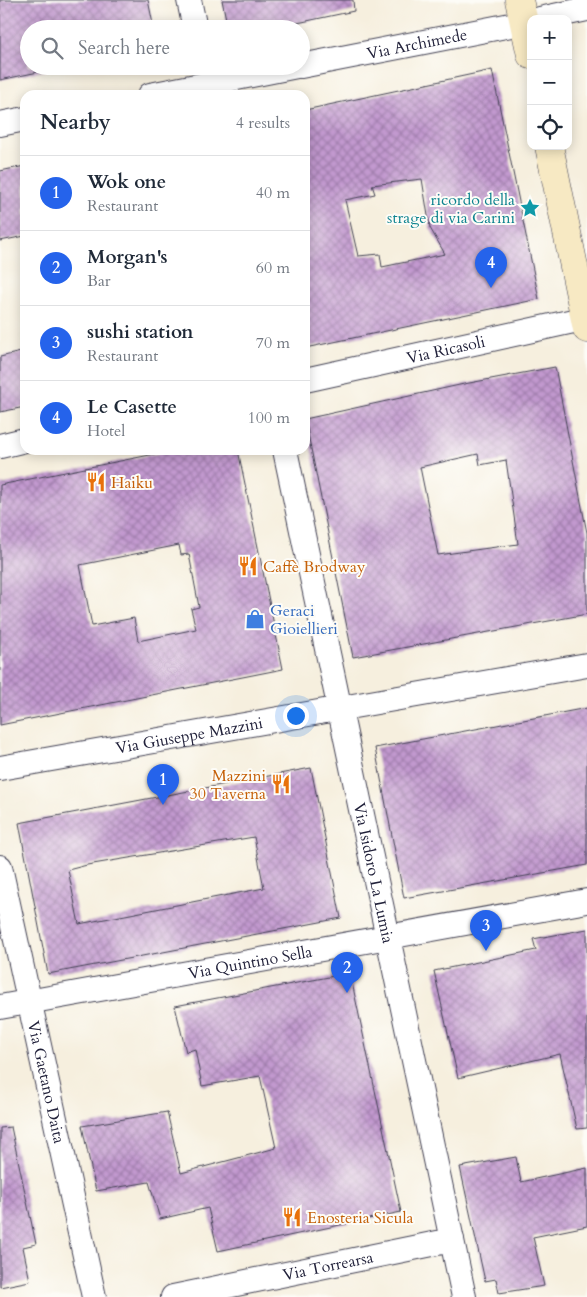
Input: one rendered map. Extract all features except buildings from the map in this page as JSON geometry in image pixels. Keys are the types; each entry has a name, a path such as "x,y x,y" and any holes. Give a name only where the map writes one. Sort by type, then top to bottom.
{"street":[{"path":"189,0 193,20"},
{"name":"Via Archimede","path":"528,15 587,9"},
{"name":"Via Archimede","path":"310,64 527,15"},
{"path":"172,90 246,75"},
{"path":"0,124 20,120"},
{"path":"550,150 586,322"},
{"name":"Via Ricasoli","path":"310,379 586,322"},
{"path":"0,446 20,441"},
{"name":"Via Isidoro La Lumia","path":"285,455 464,1297"},
{"name":"Via Giuseppe Mazzini","path":"0,768 587,666"},
{"name":"Via Gaetano Daita","path":"0,867 94,1297"},
{"name":"Via Quintino Sella","path":"0,1007 587,901"},
{"name":"Via Torrearsa","path":"173,1297 452,1240"}],"place":[{"name":"ricordo della strage di via Carini","path":"530,208"},
{"name":"Le Casette","path":"491,288"},
{"name":"Haiku","path":"96,482"},
{"name":"Caffè Brodway","path":"248,566"},
{"name":"Geraci Gioiellieri","path":"255,619"},
{"name":"Mazzini 30 Taverna","path":"281,784"},
{"name":"Wok one","path":"163,805"},
{"name":"sushi station","path":"486,951"},
{"name":"Morgan's","path":"347,993"},
{"name":"Enosteria Sicula","path":"292,1217"}]}
